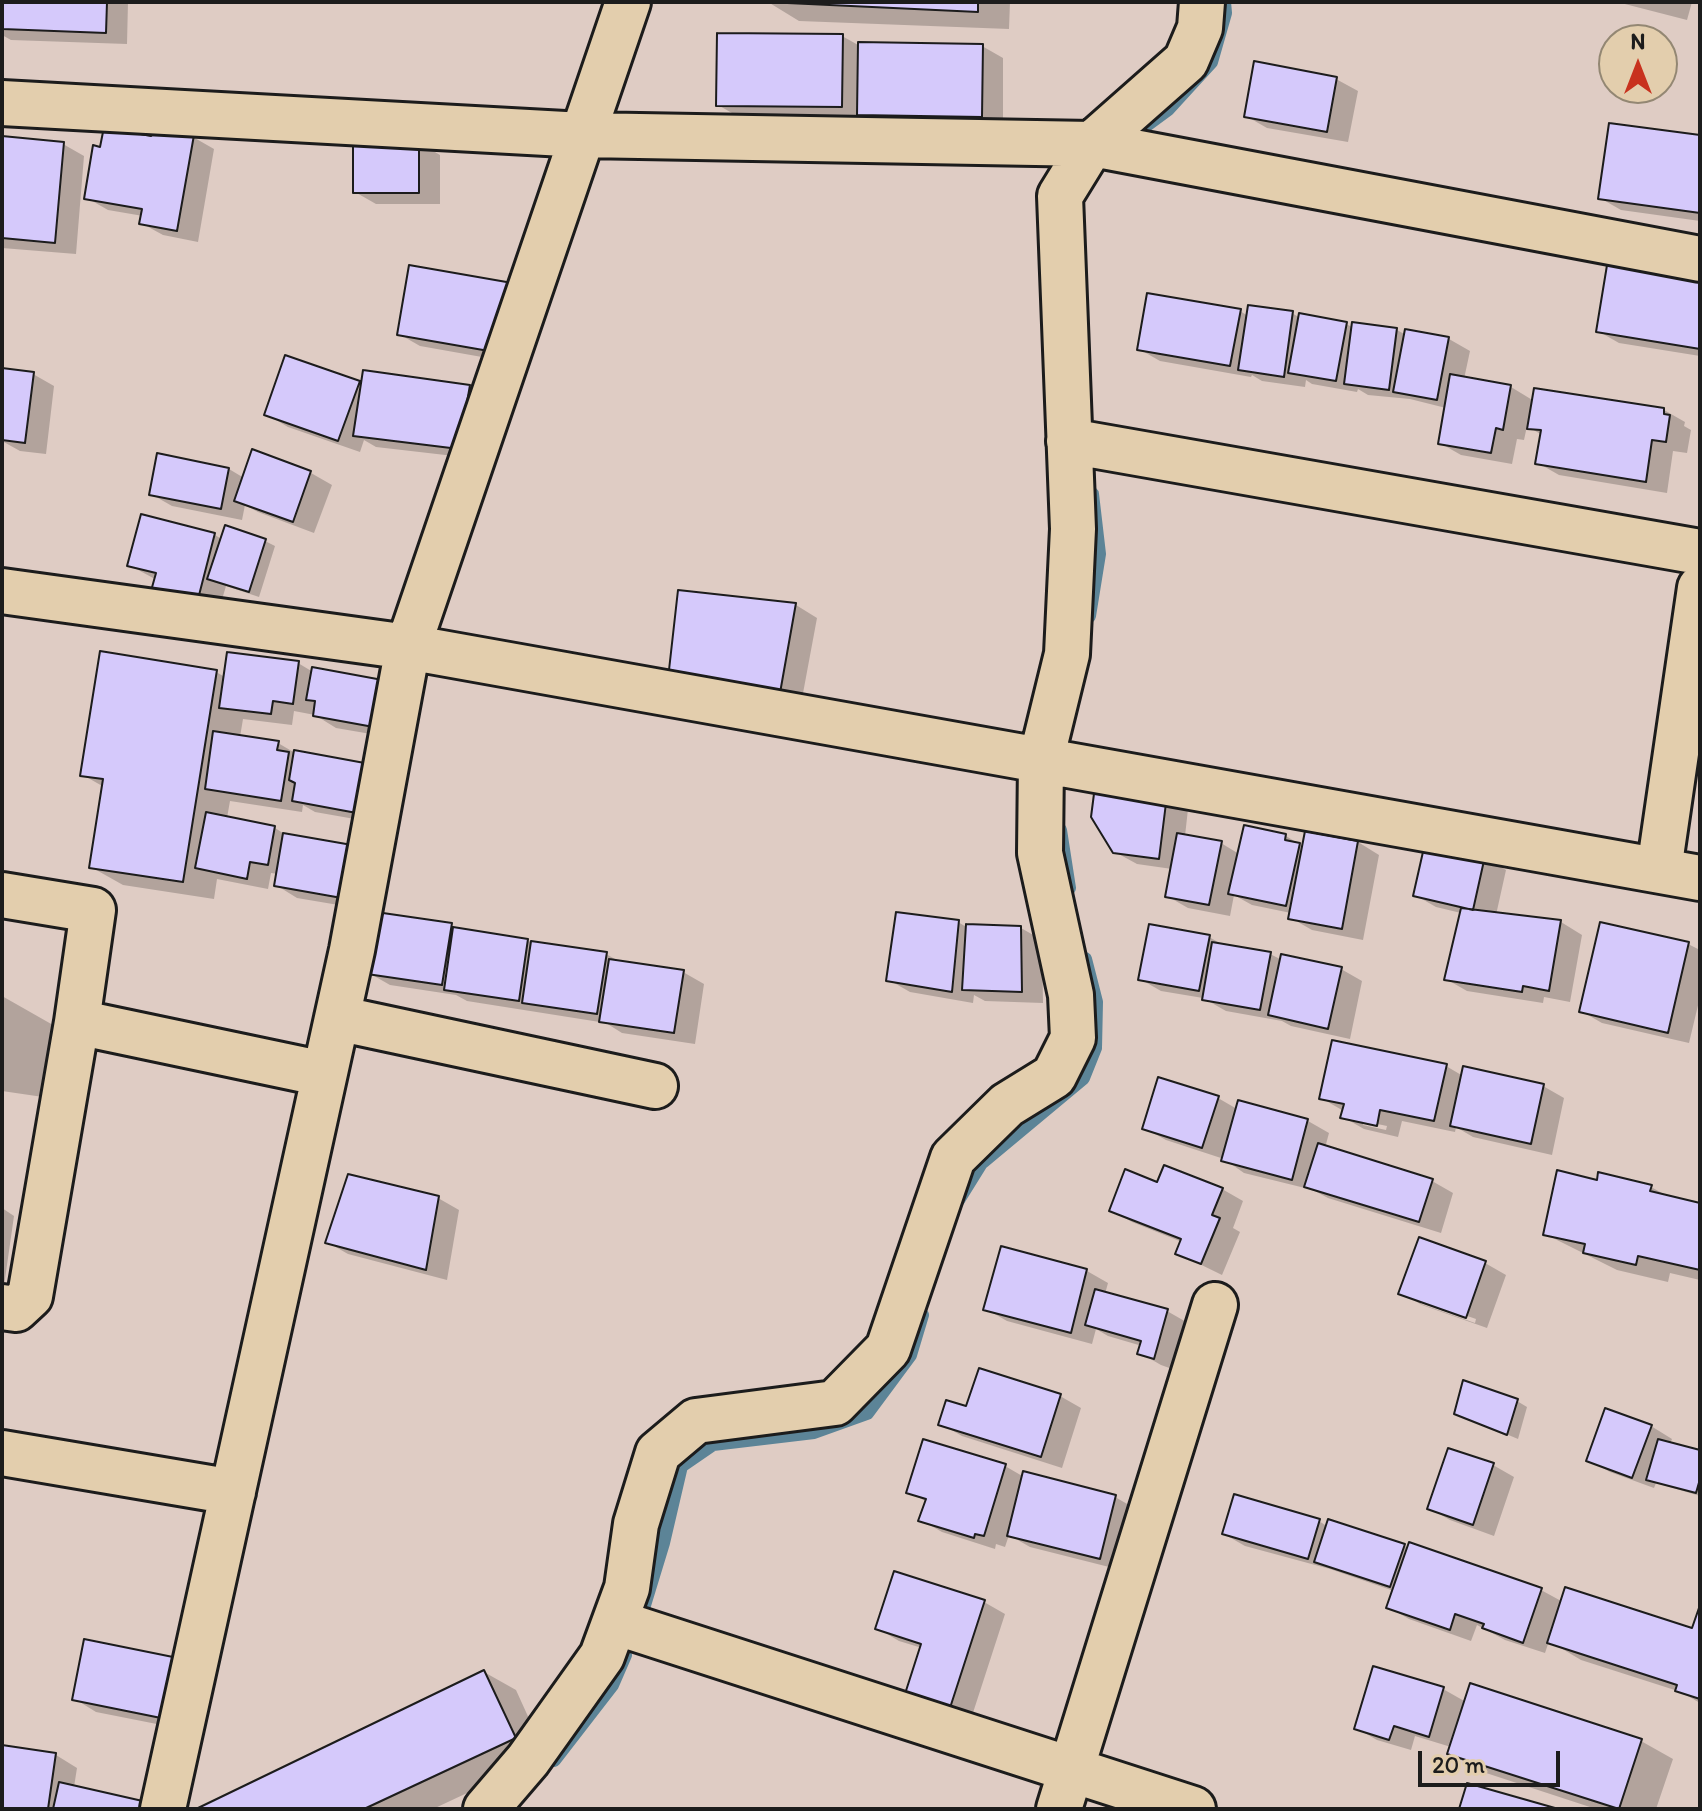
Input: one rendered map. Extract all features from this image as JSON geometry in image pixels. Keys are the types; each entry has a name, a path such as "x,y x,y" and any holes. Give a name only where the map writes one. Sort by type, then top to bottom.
{"street":[{"path":"163,1809 337,1018 408,647 628,2"},
{"path":"486,1809 528,1760 602,1656 627,1588 636,1524 658,1453 696,1421 835,1403 888,1349 953,1158 1007,1105 1054,1076 1073,1038 1071,995 1040,853 1041,760 1067,654 1073,529 1060,196 1092,144 1186,61 1200,28 1202,2"},
{"path":"2,103 583,135 1092,144 1700,259"},
{"path":"1069,441 1700,552"},
{"path":"2,591 408,647 1680,874 1700,588"},
{"path":"2,895 93,910 30,1296 16,1309 2,1307"},
{"path":"337,1018 655,1086"},
{"path":"77,1022 324,1074"},
{"path":"1065,1790 1215,1305"},
{"path":"2,1453 233,1492"},
{"path":"615,1622 1065,1790 1193,1809"}],"building":[{"path":"2,2 107,2 106,33 2,29"},
{"path":"766,2 978,2 978,12"},
{"path":"717,33 843,34 842,107 716,106"},
{"path":"858,42 983,44 982,117 857,115"},
{"path":"1254,61 1337,77 1327,132 1244,117"},
{"path":"1609,123 1700,135 1700,213 1598,199"},
{"path":"104,127 151,136 159,129 194,135 177,231 139,224 142,209 84,199 93,145 100,147"},
{"path":"2,136 64,142 55,243 2,238"},
{"path":"353,140 419,140 419,193 353,193"},
{"path":"1609,253 1700,267 1700,349 1596,332"},
{"path":"409,265 518,284 506,354 397,335"},
{"path":"1147,293 1241,309 1230,366 1137,350"},
{"path":"1248,305 1293,311 1284,377 1238,370"},
{"path":"1299,313 1347,322 1336,381 1288,373"},
{"path":"1352,322 1397,328 1389,390 1344,384"},
{"path":"1405,329 1449,337 1437,400 1393,392"},
{"path":"285,355 360,381 338,441 264,415"},
{"path":"2,368 34,372 25,443 2,440"},
{"path":"363,370 470,385 459,449 353,436"},
{"path":"1450,374 1511,385 1503,430 1496,428 1491,453 1438,444"},
{"path":"1534,388 1664,408 1664,414 1670,415 1666,442 1652,440 1646,482 1535,464 1541,430 1527,429"},
{"path":"252,449 311,471 293,522 234,501"},
{"path":"157,453 229,468 221,509 149,495"},
{"path":"141,514 215,533 197,603 151,591 156,573 127,566"},
{"path":"225,525 266,539 249,592 207,579"},
{"path":"678,590 796,603 780,693 669,670"},
{"path":"100,651 217,670 183,882 89,868 103,779 80,776"},
{"path":"227,652 299,661 293,704 273,701 271,714 219,708"},
{"path":"312,667 388,681 379,728 313,716 315,701 306,700"},
{"path":"213,731 279,741 277,750 289,752 281,801 205,789"},
{"path":"294,750 370,764 362,814 292,801 295,783 289,780"},
{"path":"1095,786 1167,795 1159,859 1113,853 1091,817"},
{"path":"206,812 275,826 268,865 250,862 247,879 195,868"},
{"path":"1244,825 1286,834 1285,840 1300,843 1286,906 1228,894"},
{"path":"1305,831 1358,841 1342,929 1288,919"},
{"path":"283,833 352,845 353,900 274,886"},
{"path":"1177,833 1222,841 1209,905 1165,897"},
{"path":"1425,843 1485,856 1473,910 1413,896"},
{"path":"1461,908 1561,920 1549,991 1523,986 1522,992 1444,980"},
{"path":"376,912 452,923 442,985 367,974"},
{"path":"896,912 959,920 952,992 886,981"},
{"path":"1600,922 1689,942 1668,1033 1579,1012"},
{"path":"966,924 1021,926 1022,992 962,990"},
{"path":"1149,924 1210,935 1199,991 1138,980"},
{"path":"453,927 528,939 519,1001 444,990"},
{"path":"531,941 607,952 597,1014 522,1003"},
{"path":"1212,942 1271,952 1260,1010 1202,1000"},
{"path":"1281,954 1342,967 1328,1029 1268,1015"},
{"path":"609,959 684,970 674,1033 599,1022"},
{"path":"1332,1040 1447,1064 1434,1121 1380,1110 1377,1126 1340,1118 1344,1104 1319,1099"},
{"path":"1463,1066 1544,1084 1531,1144 1450,1126"},
{"path":"1158,1077 1219,1096 1202,1148 1142,1129"},
{"path":"1238,1100 1308,1119 1292,1180 1221,1161"},
{"path":"1318,1143 1433,1179 1419,1222 1304,1187"},
{"path":"1164,1165 1223,1188 1212,1215 1220,1218 1201,1264 1175,1254 1181,1239 1109,1211 1125,1169 1157,1182"},
{"path":"1557,1170 1597,1180 1598,1172 1652,1185 1650,1191 1700,1203 1700,1270 1638,1256 1636,1265 1583,1253 1585,1244 1543,1235"},
{"path":"348,1174 439,1196 426,1270 325,1243"},
{"path":"1419,1237 1486,1261 1466,1318 1398,1294"},
{"path":"1001,1246 1087,1269 1071,1333 983,1310"},
{"path":"1095,1289 1168,1309 1154,1359 1137,1354 1141,1341 1085,1325"},
{"path":"979,1368 1061,1394 1041,1457 938,1425 946,1400 966,1406"},
{"path":"1463,1380 1518,1399 1507,1435 1454,1414"},
{"path":"1605,1408 1652,1425 1632,1478 1586,1461"},
{"path":"923,1439 1006,1464 984,1536 975,1534 974,1538 918,1521 926,1499 906,1493"},
{"path":"1658,1439 1700,1450 1700,1479 1696,1493 1646,1480"},
{"path":"1448,1448 1494,1463 1473,1525 1427,1509"},
{"path":"1023,1471 1116,1495 1100,1559 1007,1536"},
{"path":"1234,1494 1320,1519 1308,1559 1222,1534"},
{"path":"1328,1519 1405,1544 1390,1587 1314,1562"},
{"path":"1409,1542 1542,1588 1523,1643 1455,1614 1450,1630 1386,1608"},
{"path":"894,1571 985,1600 949,1711 904,1697 921,1644 875,1629"},
{"path":"1565,1587 1692,1628 1700,1605 1700,1699 1675,1691 1677,1685 1547,1643"},
{"path":"84,1639 173,1657 161,1718 72,1700"},
{"path":"1373,1666 1444,1687 1429,1737 1394,1726 1389,1740 1354,1729"},
{"path":"484,1670 516,1738 364,1809 196,1809"},
{"path":"1470,1683 1642,1739 1619,1809 1447,1754"},
{"path":"2,1745 56,1753 48,1809 2,1809"},
{"path":"59,1782 147,1802 145,1809 53,1809"},
{"path":"1467,1783 1555,1808 1459,1809"}],"waterway":[{"path":"1134,134 1168,109 1211,62 1225,13 1224,2"},
{"path":"1089,616 1099,554 1092,494"},
{"path":"1060,830 1069,888"},
{"path":"958,1200 981,1163 1083,1078 1095,1048 1096,1002 1085,959"},
{"path":"638,1625 663,1543 681,1466 713,1444 814,1432 867,1413 910,1355 922,1315"},
{"path":"554,1760 612,1685 625,1655"}]}
